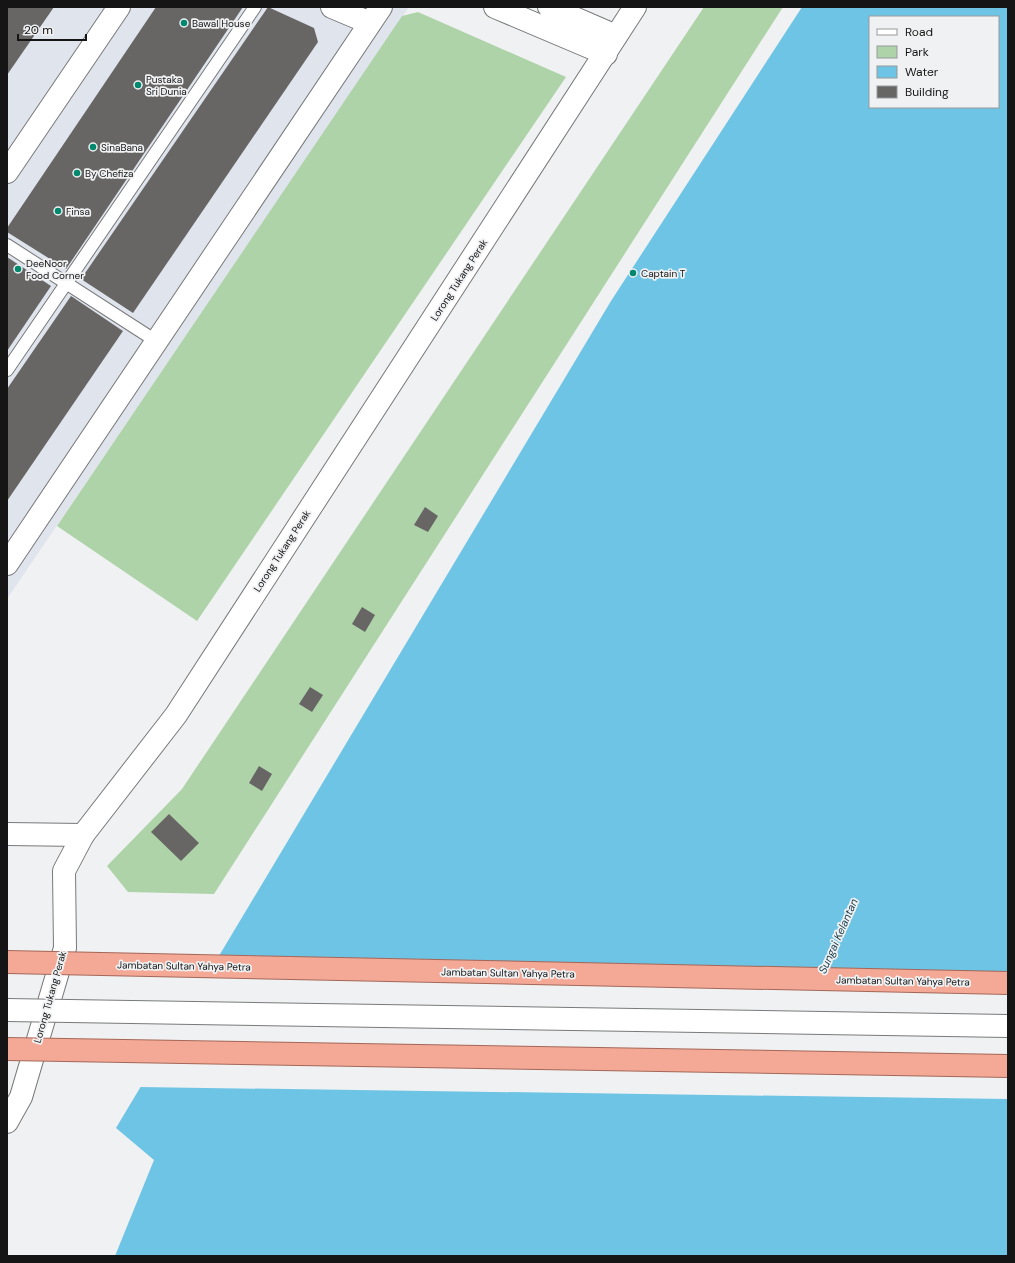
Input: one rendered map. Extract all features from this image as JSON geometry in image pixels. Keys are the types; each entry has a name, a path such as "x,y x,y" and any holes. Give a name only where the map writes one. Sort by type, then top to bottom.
{"highway":[{"name":"Jambatan Sultan Yahya Petra","path":"7,962 1008,983"},
{"path":"7,1049 1008,1066"}],"street":[{"path":"7,172 119,7"},
{"path":"7,564 375,15 332,7"},
{"path":"495,7 611,45"},
{"path":"549,7 611,45"},
{"name":"Lorong Tukang Perak","path":"7,1122 21,1097 65,948 64,871 83,835 176,716 635,7"},
{"path":"7,834 83,835"},
{"path":"7,1010 1008,1026"}],"lane":[{"path":"7,370 255,7"},
{"path":"7,245 156,341"}],"shaded area":[{"path":"7,7 409,7 7,599"}],"green space":[{"path":"704,7 783,7 214,894 128,892 107,866 182,789"},
{"path":"418,12 566,77 197,621 57,526 402,16"}],"water":[{"name":"Sungai Kelantan","path":"802,7 1008,7 1008,1256 115,1256 154,1160 116,1128 611,301"}],"pier":[{"path":"217,955 1008,974 1008,1099 138,1087"}],"building":[{"path":"7,7 54,7 7,75"},
{"path":"156,7 243,7 66,269 7,232 7,228"},
{"path":"268,7 314,28 318,42 133,313 81,279"},
{"path":"7,257 51,286 7,351"},
{"path":"71,296 123,331 7,501 7,389"},
{"path":"425,507 438,516 428,532 414,525"},
{"path":"362,607 375,615 365,632 352,624"},
{"path":"310,687 323,695 312,712 299,704"},
{"path":"259,766 272,774 262,791 249,783"},
{"path":"169,814 199,843 181,861 151,832"}],"place":[{"name":"Bawal House","path":"184,23"},
{"name":"Pustaka Sri Dunia","path":"138,85"},
{"name":"SinaBana","path":"93,147"},
{"name":"By Chefiza","path":"77,173"},
{"name":"Finsa","path":"58,211"},
{"name":"DeeNoor Food Corner","path":"18,269"},
{"name":"Captain T","path":"633,273"}]}
